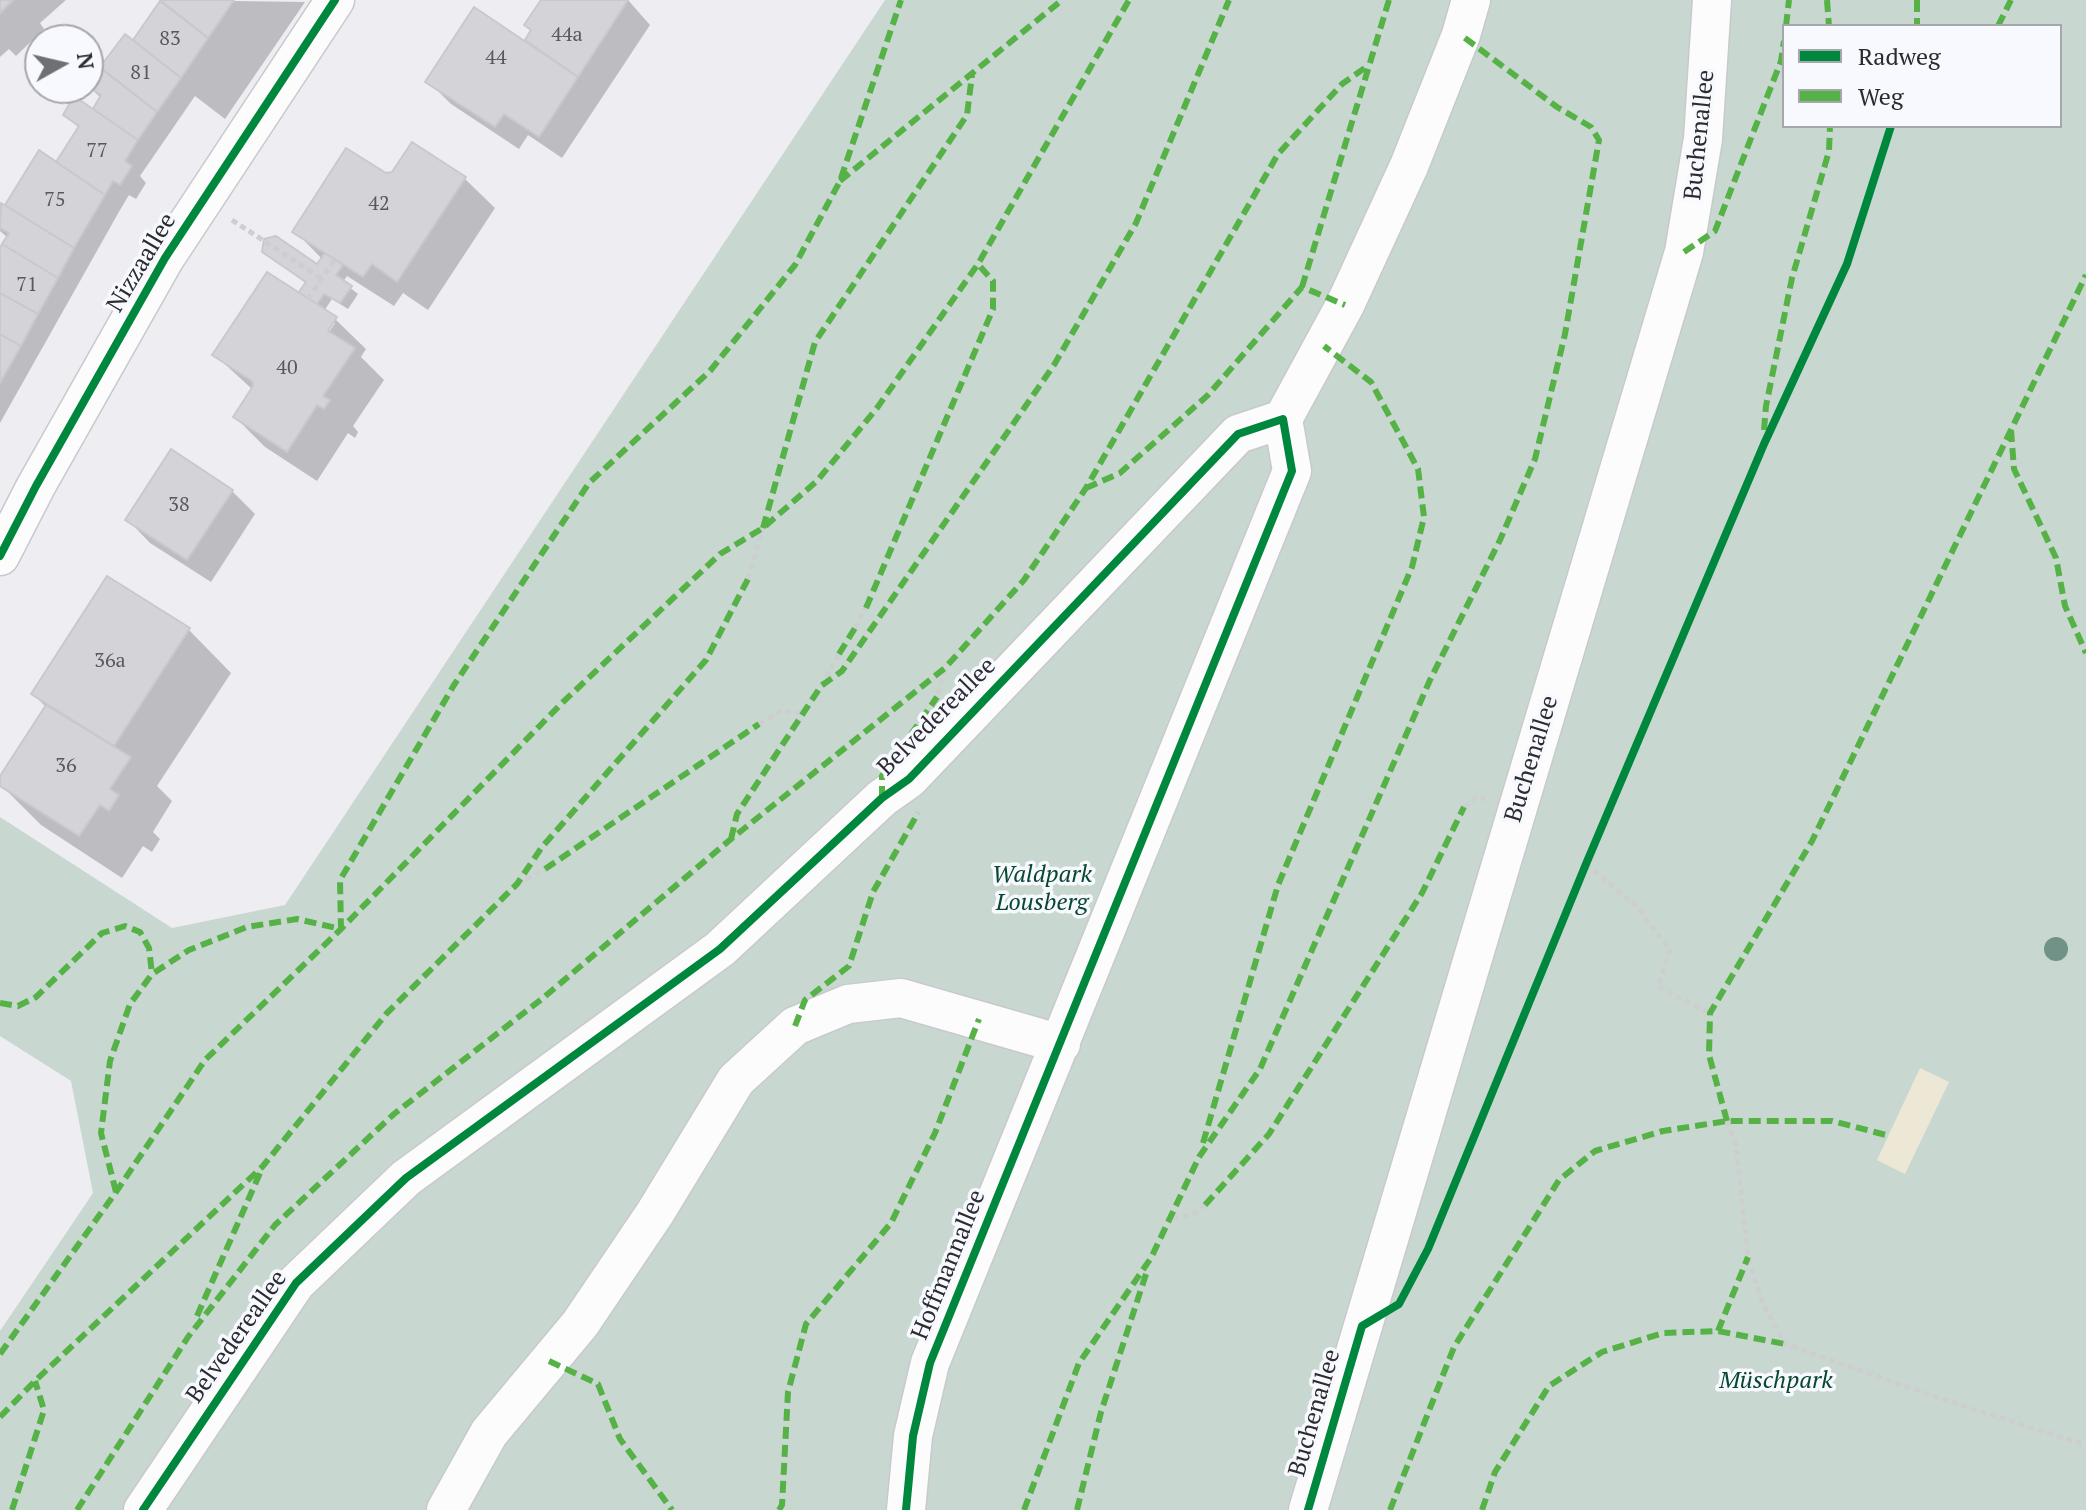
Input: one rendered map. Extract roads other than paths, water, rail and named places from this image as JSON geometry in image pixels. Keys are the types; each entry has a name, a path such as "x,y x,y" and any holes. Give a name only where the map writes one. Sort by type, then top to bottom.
{"street":[{"name":"Nizzaallee","path":"0,556 36,486 165,258 335,0"},
{"path":"446,1510 489,1433 580,1324 655,1213 736,1080 795,1026 848,1004 901,998 1061,1044 1292,471 1283,419 1345,305 1409,166 1461,35 1471,0"},
{"name":"Buchenallee","path":"1308,1510 1684,252 1703,139 1712,0"},
{"name":"Belvedereallee","path":"143,1510 296,1283 406,1178 720,949 882,798 909,779 1238,434 1283,419"},
{"name":"Hoffmannallee","path":"906,1510 913,1436 930,1363 1061,1044"}],"park label":[{"name":"Waldpark Lousberg","path":"1042,889"},
{"name":"Müschpark","path":"1776,1381"}]}
